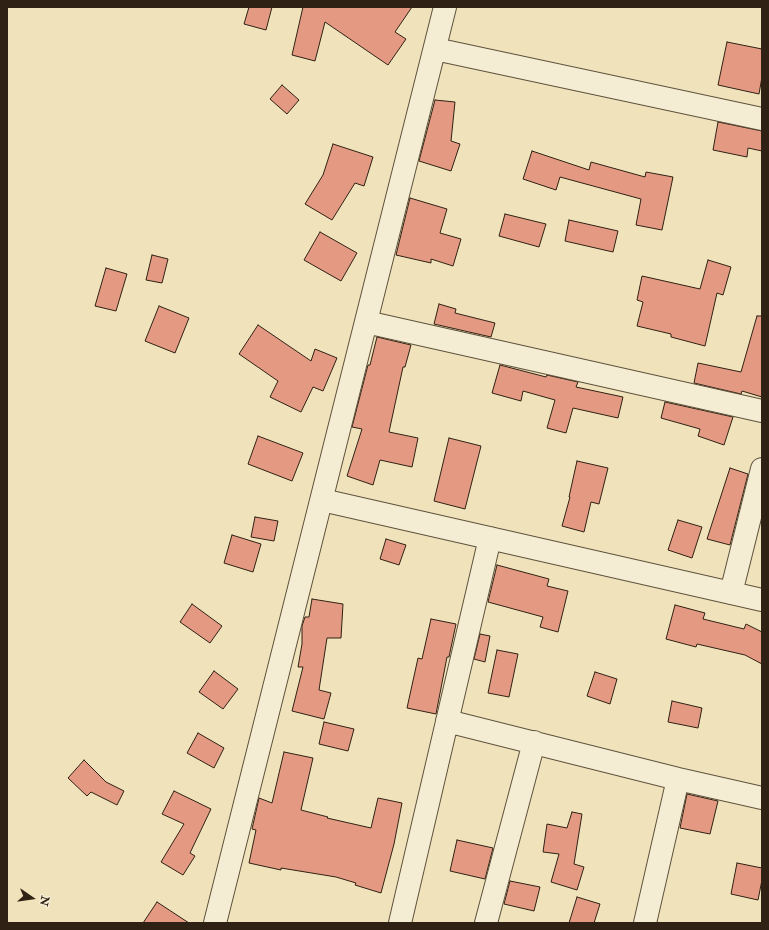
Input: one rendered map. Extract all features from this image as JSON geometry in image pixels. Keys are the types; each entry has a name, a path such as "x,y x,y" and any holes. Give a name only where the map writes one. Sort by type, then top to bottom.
{"street":[{"path":"216,923 445,7"},
{"path":"435,49 762,119"},
{"path":"366,322 762,411"},
{"path":"730,593 762,469"},
{"path":"322,500 762,600"},
{"path":"400,923 490,538"},
{"path":"447,720 678,779 762,798"},
{"path":"486,923 534,742"},
{"path":"645,923 678,779"}],"building":[{"path":"249,7 272,7 266,30 244,24"},
{"path":"303,7 412,7 395,32 406,39 388,65 325,22 315,61 292,55"},
{"path":"727,42 762,49 762,77 759,94 718,85"},
{"path":"282,85 299,100 287,114 270,99"},
{"path":"435,100 455,102 451,141 460,144 451,171 419,161"},
{"path":"718,122 762,131 762,151 748,148 747,157 713,150"},
{"path":"333,144 373,157 364,186 355,183 332,220 305,204 323,175"},
{"path":"532,151 589,170 591,162 645,177 646,172 673,177 662,230 636,225 641,199 560,177 556,190 523,179"},
{"path":"410,198 447,209 440,233 461,239 453,266 431,259 431,263 396,255"},
{"path":"505,214 546,224 539,247 499,236"},
{"path":"569,220 618,231 613,252 565,241"},
{"path":"320,232 357,253 341,281 304,260"},
{"path":"152,255 168,259 162,283 146,280"},
{"path":"708,260 731,267 723,295 717,293 705,346 671,337 671,334 637,326 643,302 637,300 642,276 700,289"},
{"path":"106,268 127,274 116,311 95,306"},
{"path":"439,304 456,309 455,313 495,323 491,337 434,324"},
{"path":"159,306 189,318 175,353 145,341"},
{"path":"757,316 762,316 762,397 742,391 741,394 694,383 698,363 741,372"},
{"path":"258,325 311,361 315,349 337,358 323,391 313,387 301,412 270,397 278,381 239,354"},
{"path":"377,337 411,345 405,367 403,367 389,432 418,438 412,467 380,460 373,485 347,476 362,429 352,427"},
{"path":"500,365 546,377 547,375 578,382 576,387 623,397 618,418 573,408 566,433 547,428 555,400 523,391 521,401 492,393"},
{"path":"665,402 733,417 724,445 698,436 700,429 661,418"},
{"path":"258,436 303,453 292,481 248,464"},
{"path":"449,438 481,446 465,509 434,501"},
{"path":"577,461 608,468 599,504 591,502 584,532 562,526 570,497"},
{"path":"730,468 748,474 730,545 707,539"},
{"path":"255,517 278,521 274,541 251,537"},
{"path":"678,520 702,527 692,558 668,550"},
{"path":"232,535 261,544 253,572 224,563"},
{"path":"386,539 406,545 399,565 380,559"},
{"path":"497,565 549,579 547,586 568,591 558,632 540,627 543,617 488,602"},
{"path":"312,599 343,604 341,638 327,638 319,690 331,693 324,719 292,711 303,667 298,667 302,644 302,626 305,617 309,617"},
{"path":"192,604 222,626 210,643 180,622"},
{"path":"675,605 705,613 703,619 744,629 746,624 762,632 762,664 745,655 697,644 696,647 666,639"},
{"path":"431,619 456,624 449,657 447,657 436,714 407,708 418,658 422,659"},
{"path":"480,634 490,636 485,662 474,659"},
{"path":"497,650 518,654 509,697 488,693"},
{"path":"214,671 238,689 223,709 199,692"},
{"path":"595,672 617,679 610,704 587,696"},
{"path":"672,701 702,708 698,728 668,722"},
{"path":"324,722 354,729 348,751 319,744"},
{"path":"198,733 224,748 214,768 187,753"},
{"path":"284,752 313,758 301,810 328,817 327,818 371,828 378,798 402,803 394,844 381,893 336,877 281,868 281,870 249,863 256,830 252,829 259,798 272,803"},
{"path":"84,760 106,782 124,791 117,805 91,792 87,796 68,778"},
{"path":"174,791 211,809 190,853 195,856 183,875 161,862 184,824 162,814"},
{"path":"687,794 718,801 710,834 680,828"},
{"path":"572,812 582,814 574,864 584,867 577,890 551,882 559,854 543,852 547,824 567,828"},
{"path":"457,840 493,848 485,879 450,871"},
{"path":"737,863 762,868 762,880 758,900 731,894"},
{"path":"510,881 540,887 534,911 504,904"},
{"path":"577,897 600,904 594,923 569,923"},
{"path":"157,902 189,923 143,923"}]}
